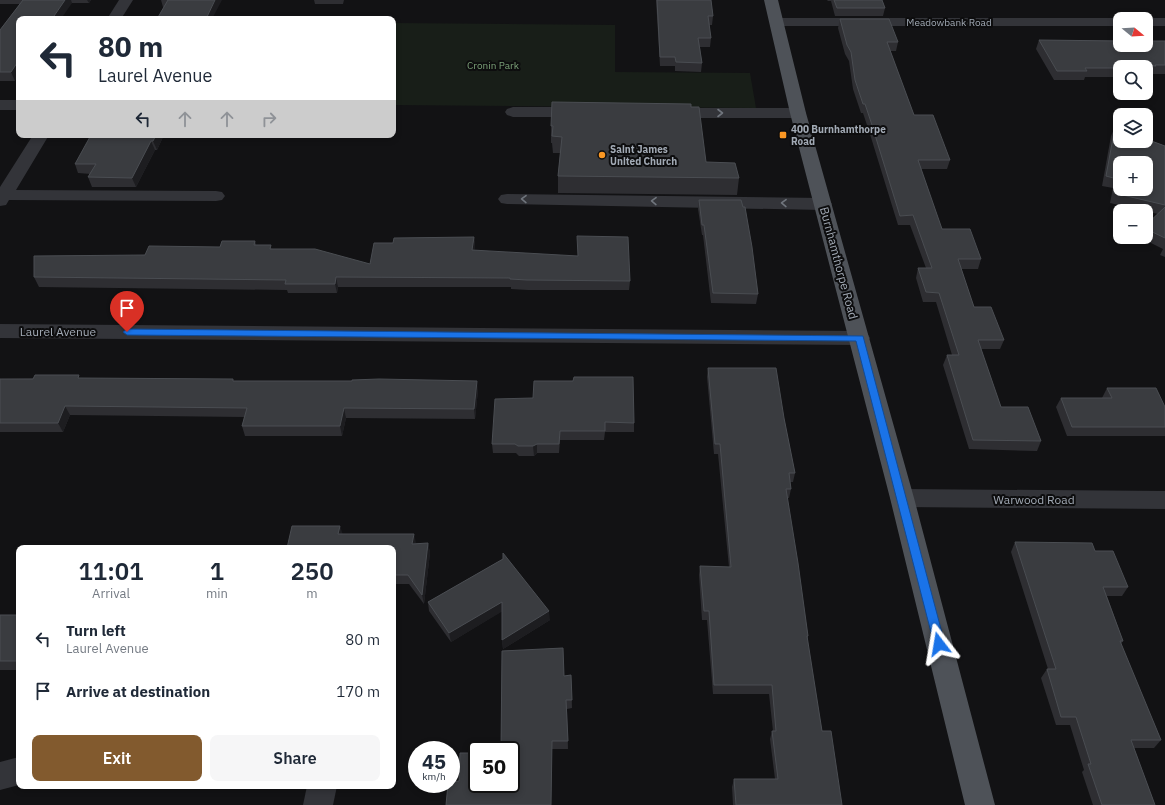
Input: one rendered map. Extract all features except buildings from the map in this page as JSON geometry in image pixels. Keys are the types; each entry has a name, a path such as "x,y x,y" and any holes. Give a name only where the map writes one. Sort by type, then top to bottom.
{"main road":[{"name":"Burnhamthorpe Road","path":"771,0 798,113 860,338 980,805"}],"street":[{"path":"116,16 126,0"},
{"name":"Meadowbank Road","path":"777,22 1113,22"},
{"path":"1153,22 1165,22"},
{"path":"0,105 16,105"},
{"path":"513,112 601,112"},
{"path":"657,112 798,113"},
{"path":"2,198 39,138"},
{"path":"2,198 216,196"},
{"path":"507,199 823,204"},
{"name":"Laurel Avenue","path":"0,331 860,338"},
{"name":"Warwood Road","path":"902,498 1165,500"},
{"path":"0,776 16,773"},
{"path":"318,805 321,789"}],"green space":[{"name":"Cronin Park","path":"396,23 615,25 615,72 750,73 756,108 396,105"}],"place":[{"name":"400 Burnhamthorpe Road","path":"783,135"},
{"name":"Saint James United Church","path":"602,155"}],"route":[{"path":"127,332 860,338 939,644"}]}
